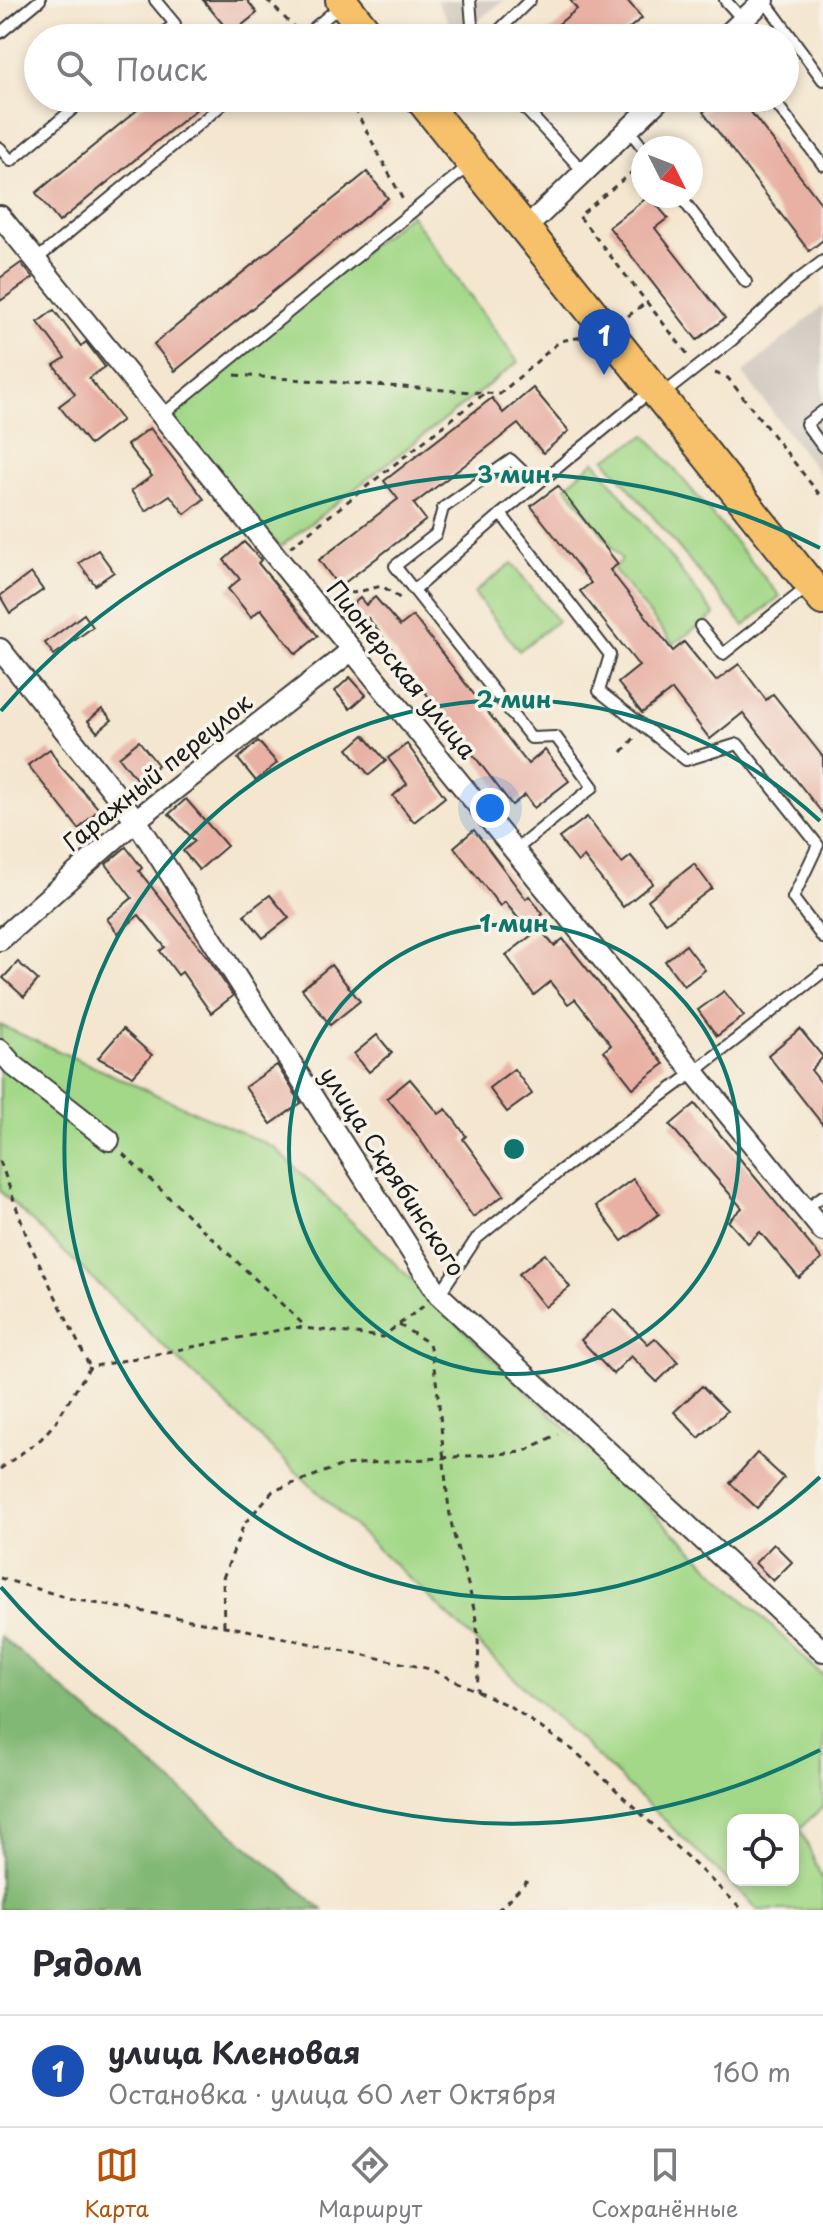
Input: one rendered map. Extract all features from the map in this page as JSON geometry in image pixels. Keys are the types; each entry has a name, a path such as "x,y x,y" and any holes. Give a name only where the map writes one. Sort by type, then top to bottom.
{"main road":[{"path":"342,2 360,24"},
{"path":"431,112 817,592"}],"street":[{"path":"739,24 764,0"},
{"path":"525,229 647,112"},
{"name":"Пионерская улица","path":"0,216 823,1231"},
{"name":"улица Скрябинского","path":"0,649 136,820 439,1295 823,1651"},
{"name":"Гаражный переулок","path":"0,940 136,820 352,650"},
{"path":"0,1050 13,1065 109,1140"}],"lane":[{"path":"0,33 40,0"},
{"path":"155,0 175,24"},
{"path":"470,0 472,24"},
{"path":"505,24 530,0"},
{"path":"725,0 743,20"},
{"path":"764,0 782,24"},
{"path":"317,24 342,2"},
{"path":"799,47 823,80"},
{"path":"0,148 11,161 69,112"},
{"path":"36,260 213,112"},
{"path":"528,112 584,172"},
{"path":"783,112 823,165"},
{"path":"629,130 634,136"},
{"path":"162,415 472,163"},
{"path":"689,208 746,282"},
{"path":"414,590 536,484 656,393 698,367 823,261"},
{"path":"823,411 806,424 823,447"},
{"path":"514,851 593,787 556,737 531,738 395,566 436,534 443,508 511,460 536,484"},
{"path":"501,514 610,655 599,691 686,760 738,744 818,845 793,898 823,938"},
{"path":"700,626 723,654 817,592"},
{"path":"439,1295 476,1239 561,1170 823,972"},
{"path":"805,1209 823,1196"}],"path":[{"path":"267,0 290,24"},
{"path":"356,112 410,214"},
{"path":"631,173 579,216 698,367 728,378 823,499"},
{"path":"215,373 500,394 560,341 606,331"},
{"path":"277,558 485,393"},
{"path":"292,576 353,593 382,586 402,600"},
{"path":"622,752 643,728"},
{"path":"109,1140 307,1328"},
{"path":"0,1161 28,1240 90,1367"},
{"path":"0,1469 41,1439 55,1423 90,1367 295,1327 382,1337 439,1295"},
{"path":"399,1325 429,1343 435,1369 452,1523 474,1608 479,1662 477,1691"},
{"path":"224,1626 223,1578 244,1524 273,1491 343,1465 523,1452 577,1423"},
{"path":"0,1578 72,1599 224,1626 430,1669 511,1707 577,1753 743,1910"},
{"path":"498,1910 527,1881"}],"shaded area":[{"path":"436,0 504,0 474,24 450,24"},
{"path":"823,306 823,479 743,373"}],"green space":[{"path":"410,214 518,362 280,547 162,415"},
{"path":"646,435 780,596 744,626 605,459"},
{"path":"595,461 715,615 673,644 613,568 622,560 566,486"},
{"path":"512,563 557,621 519,651 474,593"},
{"path":"0,1025 274,1147 823,1676 823,1807 800,1828 823,1881 823,1910 759,1910 734,1886 799,1886 799,1814 727,1814 727,1880 0,1191"},
{"path":"0,1636 323,1910 0,1910"}],"building":[{"path":"203,0 247,0 257,13 243,24 223,24"},
{"path":"570,0 627,0 642,18 634,24 558,24 577,9"},
{"path":"135,112 193,112 59,222 36,193"},
{"path":"703,112 751,112 823,206 823,240 809,251"},
{"path":"367,172 388,198 175,371 154,344"},
{"path":"634,208 659,208 668,218 655,228 725,318 697,340 609,227"},
{"path":"21,263 33,278 0,301 0,278"},
{"path":"54,310 81,346 86,342 105,367 89,378 122,420 90,445 59,406 75,394 54,365 65,358 38,322"},
{"path":"533,388 569,431 543,453 518,424 414,504 426,520 339,587 319,560 398,499 384,481 492,398 503,413"},
{"path":"150,428 204,499 185,514 170,495 146,511 131,491 152,476 127,445"},
{"path":"558,486 618,564 610,570 673,651 684,642 716,681 739,664 766,700 773,694 823,757 823,814 743,713 710,739 672,690 642,713 618,683 639,666 580,591 591,583 531,506"},
{"path":"244,542 318,636 296,654 261,609 251,617 228,589 240,579 224,560"},
{"path":"98,550 114,572 95,585 79,563"},
{"path":"31,573 43,590 10,613 0,596"},
{"path":"375,597 400,626 413,616 528,764 545,750 569,781 534,808 525,795 512,805 368,618 357,627 344,612 360,598 366,605"},
{"path":"84,614 93,627 54,655 45,643"},
{"path":"350,677 366,695 350,709 335,691"},
{"path":"102,709 112,720 97,732 88,721"},
{"path":"364,735 386,761 369,775 348,749"},
{"path":"139,741 158,765 138,781 119,757"},
{"path":"258,741 277,763 256,781 238,759"},
{"path":"407,744 445,797 414,822 393,796 407,784 388,758"},
{"path":"50,749 60,766 99,809 79,829 28,765"},
{"path":"186,799 227,846 199,870 183,851 195,841 169,814"},
{"path":"587,817 622,863 631,856 653,883 623,907 584,857 578,862 559,838"},
{"path":"474,830 526,899 529,896 543,914 526,928 505,902 500,906 454,847"},
{"path":"126,847 142,868 139,871 211,962 233,996 211,1013 182,972 178,975 160,951 165,947 139,915 118,933 107,919 132,898 106,864"},
{"path":"694,864 712,888 666,923 648,900"},
{"path":"270,895 289,918 263,938 244,915"},
{"path":"540,929 554,946 563,939 664,1064 633,1088 604,1051 611,1045 575,999 568,1004 550,982 534,995 506,955"},
{"path":"686,945 705,970 684,986 665,961"},
{"path":"18,962 38,980 24,997 3,978"},
{"path":"331,965 360,1001 330,1025 302,989"},
{"path":"724,991 744,1016 717,1036 698,1010"},
{"path":"123,1029 152,1055 133,1076 98,1058"},
{"path":"800,1029 823,1057 811,1070 823,1085 823,1125 768,1055"},
{"path":"377,1035 392,1053 369,1072 354,1054"},
{"path":"277,1065 301,1103 271,1124 245,1087"},
{"path":"514,1069 532,1094 507,1112 489,1088"},
{"path":"410,1079 439,1114 446,1109 466,1136 463,1139 504,1195 473,1217 415,1132 387,1098"},
{"path":"695,1104 822,1259 799,1278 760,1232 748,1243 728,1221 742,1208 670,1125"},
{"path":"633,1179 659,1214 622,1241 596,1206"},
{"path":"545,1254 570,1287 545,1307 519,1274"},
{"path":"614,1309 648,1344 655,1338 678,1362 657,1382 631,1356 613,1374 581,1340"},
{"path":"702,1386 727,1411 699,1438 674,1412"},
{"path":"757,1453 784,1478 757,1508 730,1483"},
{"path":"774,1544 792,1562 773,1581 755,1563"}],"place":[{"name":"улица Кленовая","path":"604,375"}]}
